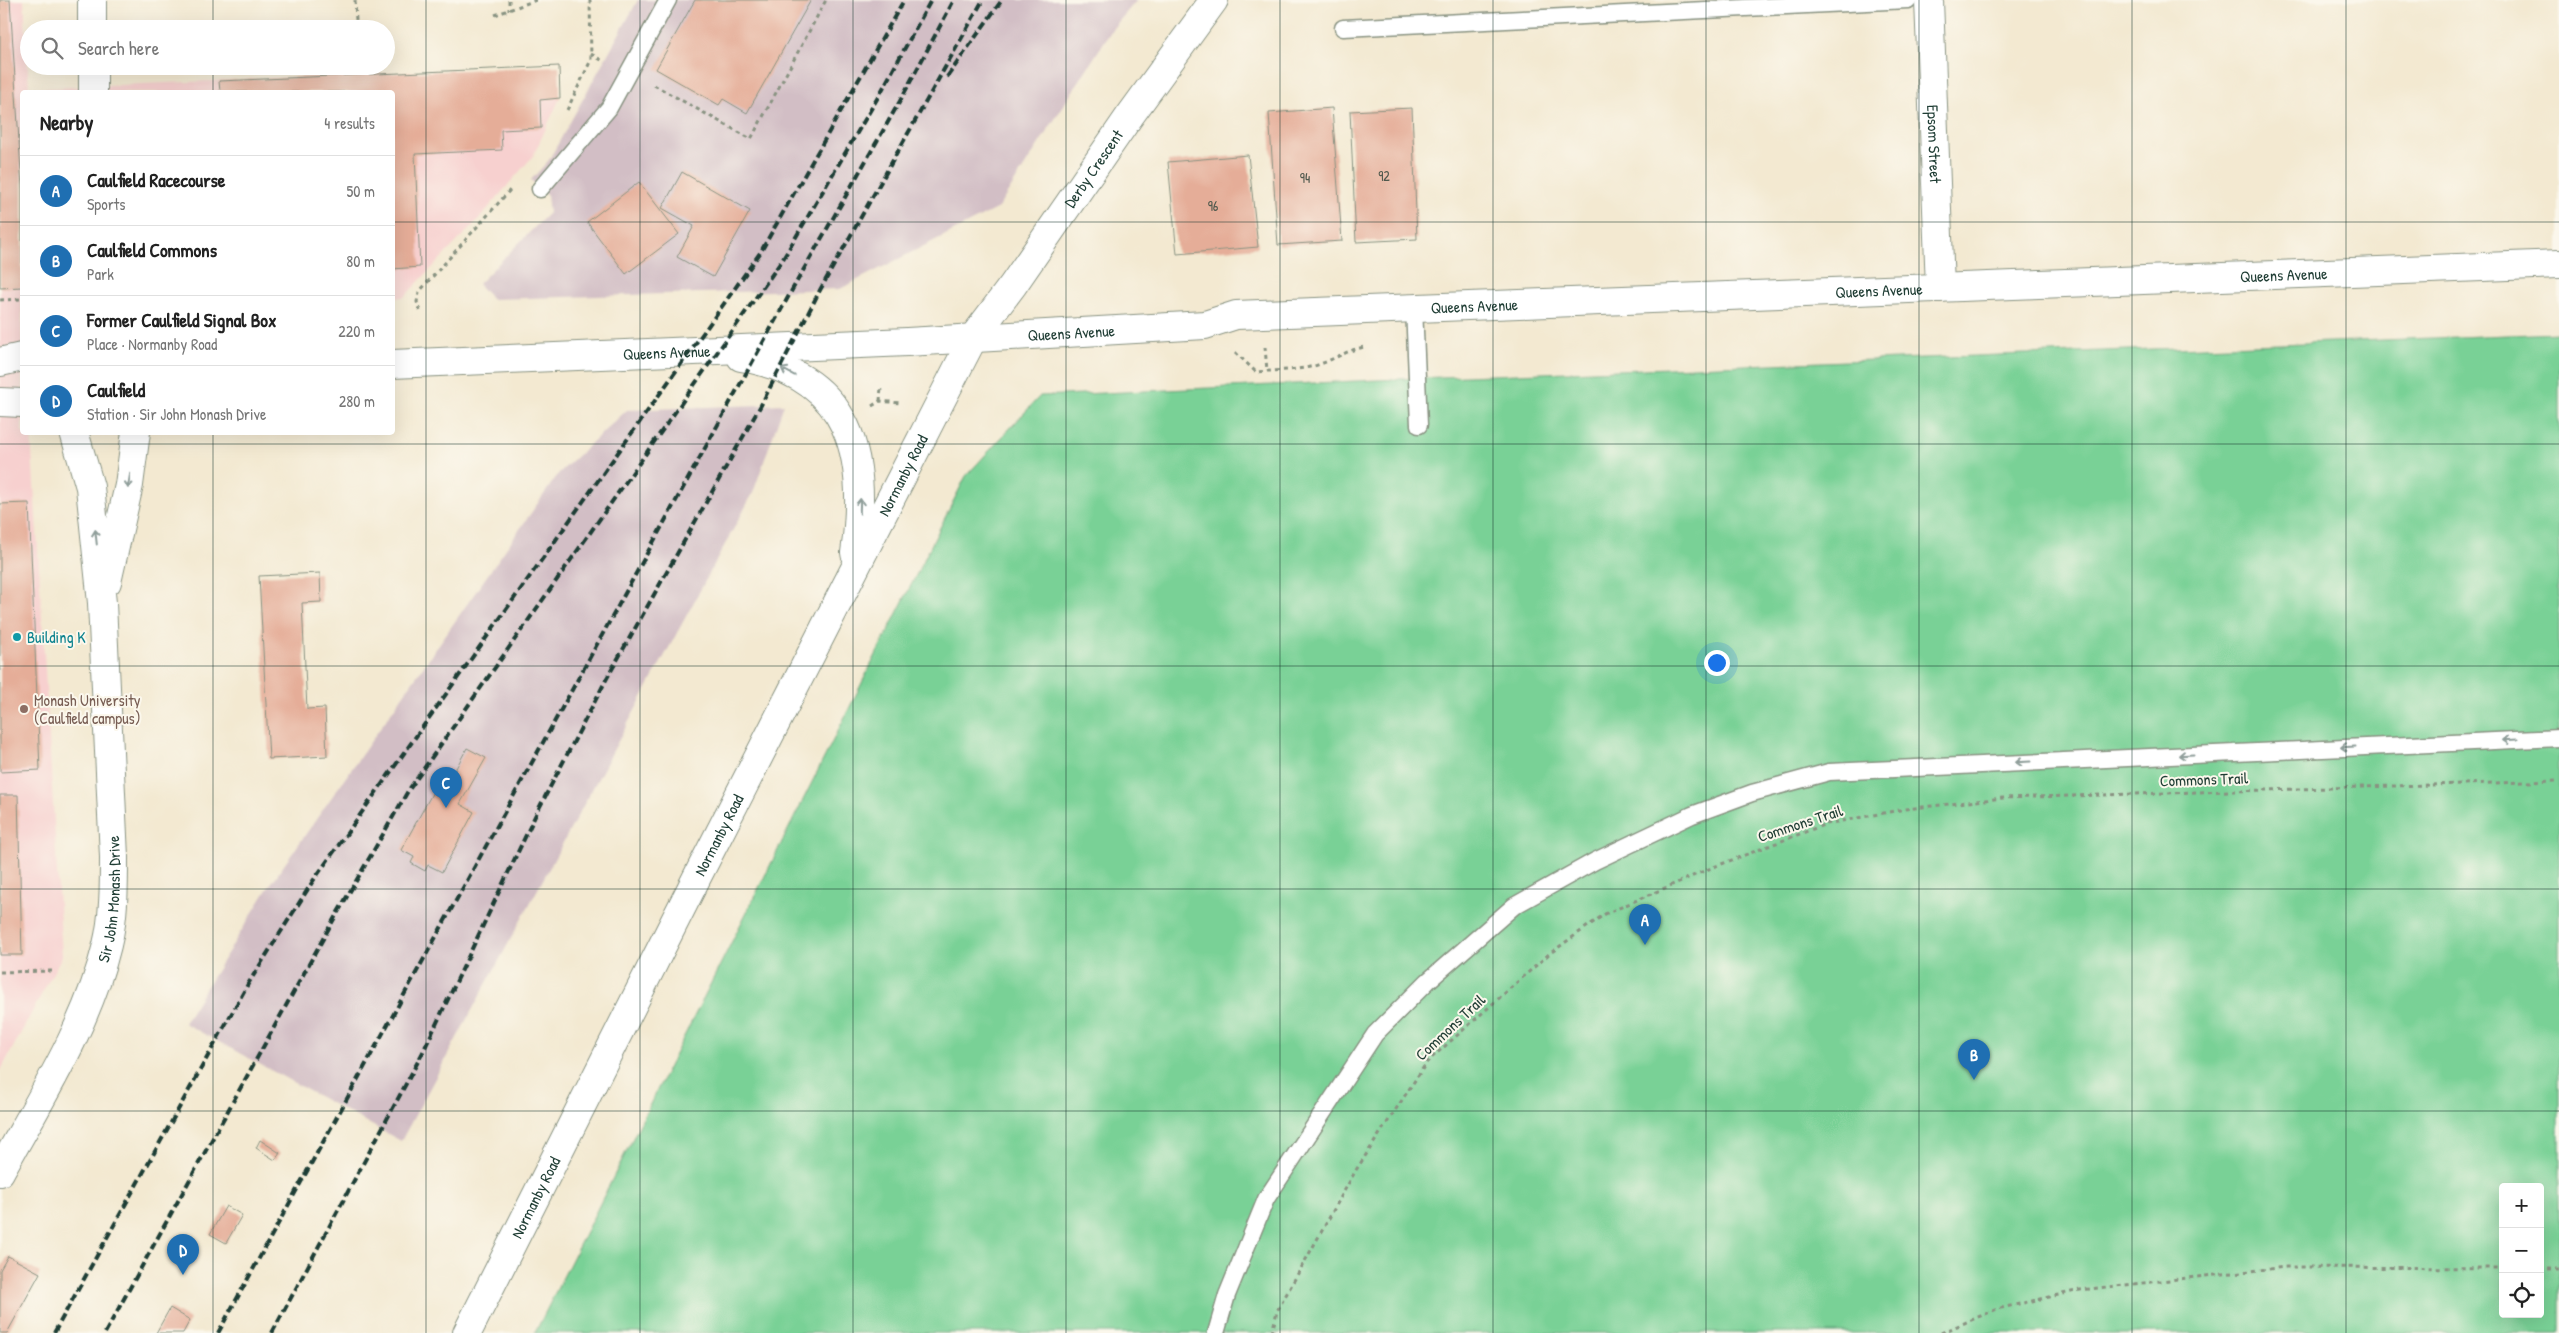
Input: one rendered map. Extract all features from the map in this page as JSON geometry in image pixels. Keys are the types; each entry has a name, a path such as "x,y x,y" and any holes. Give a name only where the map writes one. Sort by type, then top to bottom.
{"street":[{"path":"92,0 92,20"},
{"name":"Derby Crescent","path":"973,338 1013,285 1118,133 1214,0"},
{"name":"Epsom Street","path":"1929,0 1940,288"},
{"path":"93,75 93,90"},
{"name":"Queens Avenue","path":"395,364 973,338 1206,325 1236,315 2559,264"},
{"name":"Normanby Road","path":"466,1333 852,572 973,338"},
{"path":"702,350 758,360 786,370 818,392 844,423 853,443 860,478 860,509 852,572"},
{"path":"0,362 20,357"},
{"path":"0,402 20,403"},
{"name":"Sir John Monash Drive","path":"0,1172 72,1040 95,989 108,943 113,900 114,857 102,603 90,487 75,435"},
{"name":"Sir John Monash Drive","path":"102,603 129,485 136,435"}],"lane":[{"path":"540,189 609,108 668,0"},
{"path":"1343,28 1908,0"},
{"path":"1414,308 1419,425"},
{"path":"1216,1333 1227,1295 1266,1199 1375,1034 1428,982 1514,906 1595,861 1692,815 1752,793 1829,772 2559,738"}],"path":[{"path":"355,0 356,20"},
{"path":"509,0 509,10"},
{"path":"495,15 536,0"},
{"path":"563,116 591,60 590,0"},
{"path":"591,54 629,71 751,139 826,0"},
{"path":"420,311 417,302 420,292 516,183"},
{"path":"0,300 20,299"},
{"path":"1256,372 1315,366"},
{"path":"880,401 881,387"},
{"path":"864,410 880,401 900,403"},
{"name":"Commons Trail","path":"1272,1333 1276,1311 1356,1170 1427,1062 1549,954 1605,914 1711,868 1826,824 1906,809 2002,798 2559,781"},
{"path":"0,972 52,971"},
{"path":"1941,1333 1997,1309 2090,1289 2286,1268 2499,1268"},
{"path":"2544,1268 2559,1269"}],"shaded area":[{"name":"Monash University (Caulfield campus)","path":"0,0 24,0 25,20 20,20 20,75 28,75 29,89 352,75 395,75 395,73 559,66 560,98 533,156 477,221 404,297 395,298 395,90 20,90 20,435 31,435 62,956 0,1072"},
{"path":"638,0 1137,0 1113,28 998,208 840,289 492,299 478,284 549,213 547,195 531,180 549,160"},
{"path":"784,404 753,493 401,1141 184,1023 268,888 559,473 627,410"}],"green space":[{"path":"2559,333 2559,1333 535,1333 966,476 1040,396 1441,377"}],"building":[{"path":"0,0 10,0 20,157 20,287 0,288"},
{"path":"695,0 811,0 747,113 723,99 719,105 656,69"},
{"path":"559,66 560,98 540,100 541,128 501,130 502,150 415,154 420,267 395,269 395,90 220,90 219,81 395,75 395,73"},
{"path":"1332,108 1342,241 1278,245 1269,113"},
{"path":"1412,108 1417,239 1356,242 1350,111"},
{"path":"1248,155 1258,247 1177,254 1168,162"},
{"path":"682,172 750,211 713,277 677,257 694,226 662,208"},
{"path":"639,182 679,234 626,274 587,222"},
{"name":"Building K","path":"29,503 40,770 0,772 0,504"},
{"path":"320,573 321,602 302,603 307,709 325,708 327,756 269,759 259,576"},
{"path":"467,748 486,758 460,804 474,812 442,872 428,865 425,871 411,863 414,857 401,850 434,790 442,794"},
{"path":"0,795 18,795 22,955 0,955"},
{"path":"260,1140 280,1153 275,1160 256,1148"},
{"path":"226,1206 242,1215 226,1243 210,1234"},
{"path":"8,1256 40,1273 7,1333 0,1333 0,1270"},
{"path":"170,1308 190,1320 183,1333 156,1333"}],"railway":[{"path":"54,1333 248,984 313,881 760,253 904,0"},
{"path":"105,1333 330,926 408,791 783,259 881,92 931,0"},
{"path":"218,1333 792,290 900,101 954,0"},
{"path":"272,1333 422,1054 536,814 607,678 761,405 820,290 983,0"},
{"path":"947,77 1002,0"}],"place":[{"name":"Building K","path":"17,637"},
{"name":"Monash University (Caulfield campus)","path":"24,709"},
{"name":"Former Caulfield Signal Box","path":"446,808"},
{"name":"Caulfield Racecourse","path":"1645,945"},
{"name":"Caulfield Commons","path":"1974,1080"},
{"name":"Caulfield","path":"183,1275"}]}
